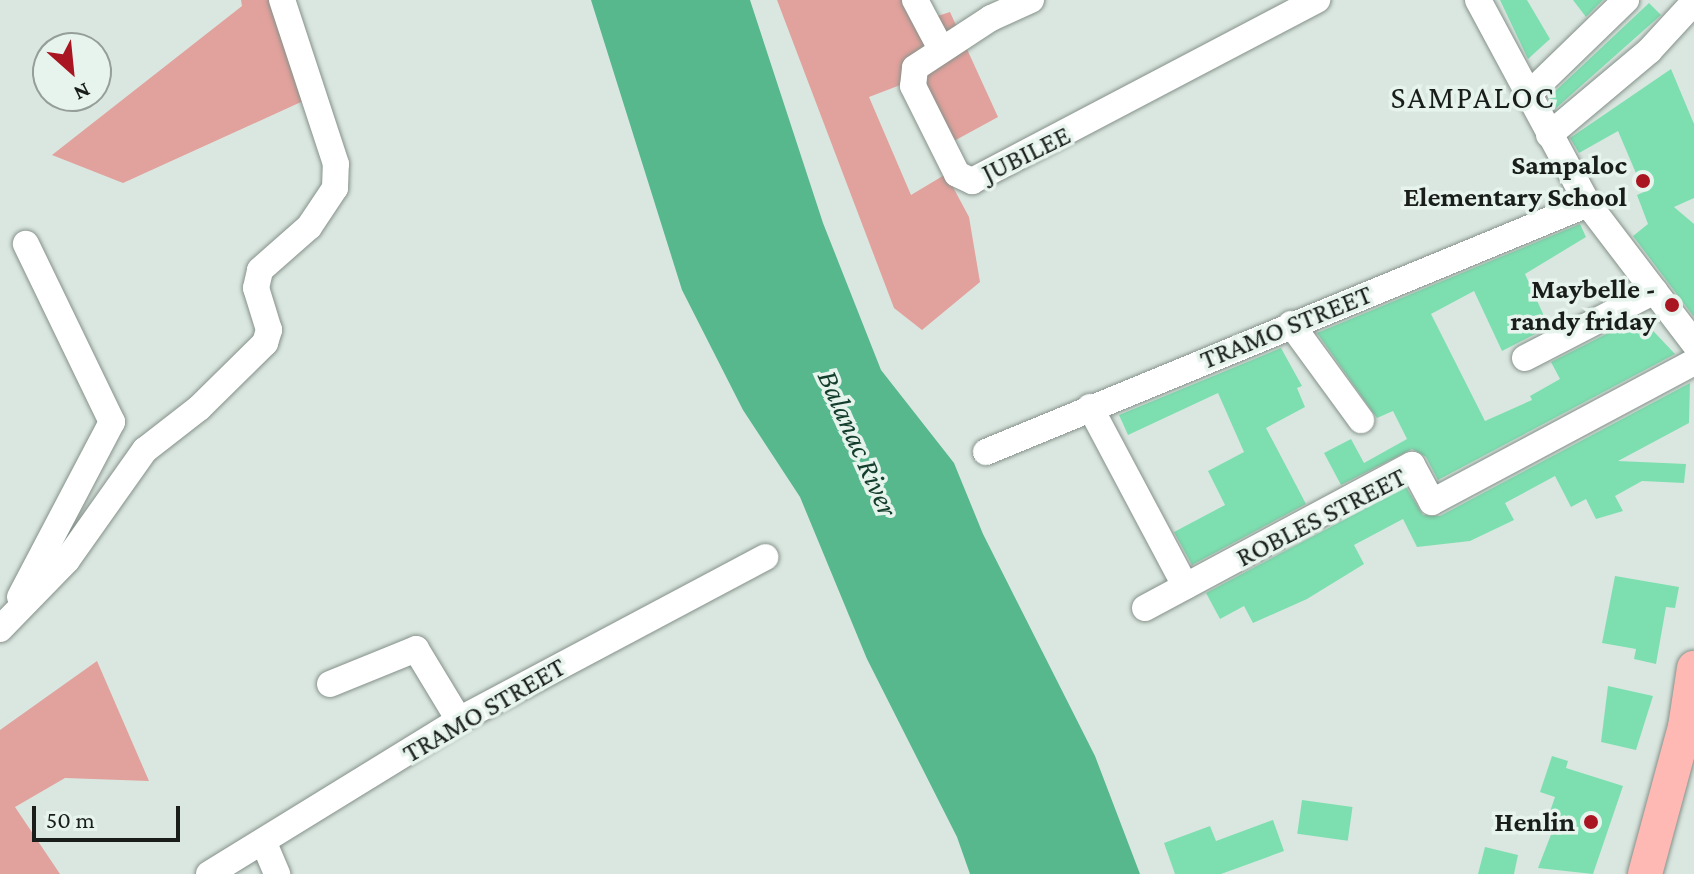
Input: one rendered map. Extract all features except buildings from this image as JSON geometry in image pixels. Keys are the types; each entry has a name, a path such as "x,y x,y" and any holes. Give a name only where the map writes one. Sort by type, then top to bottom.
{"main road":[{"path":"1645,874 1685,727 1694,668"}],"street":[{"path":"7,620 67,560 145,450 190,416 265,343 269,330 256,288 260,270 309,227 335,188 336,164 282,0"},
{"path":"915,0 941,49"},
{"name":"JUBILEE","path":"1031,0 941,49 915,68 913,86 957,174 972,181 1317,0"},
{"path":"1527,96 1626,0"},
{"path":"1479,1 1527,96 1588,204 1694,343"},
{"path":"1549,135 1649,51 1694,2"},
{"name":"TRAMO STREET","path":"986,452 1588,204"},
{"path":"7,620 47,538 112,422 26,244"},
{"path":"1525,358 1655,291"},
{"path":"1291,324 1361,420"},
{"name":"ROBLES STREET","path":"1145,608 1412,465 1432,502 1694,362"},
{"path":"1090,407 1185,586"},
{"name":"TRAMO STREET","path":"209,874 264,843 459,720 765,557"},
{"path":"330,684 407,648 416,649 459,720"},
{"path":"264,843 277,874"}],"shaded area":[{"path":"241,0 282,0 312,97 123,183 52,155 107,112 112,112 112,108 242,6"},
{"path":"777,0 908,0 916,23 950,12 998,117 954,141 903,84 869,97 911,195 946,174 969,217 980,282 922,330 894,308"},
{"path":"97,661 149,781 65,778 15,807 60,874 0,874 0,730"}],"water":[{"name":"Balanac River","path":"591,0 750,0 823,223 881,370 954,463 983,534 1095,756 1140,874 970,874 957,837 867,659 800,497 743,410 682,290"}],"place":[{"name":"Sampaloc Elementary School","path":"1643,181"},
{"name":"Maybelle - randy friday","path":"1672,305"},
{"name":"Henlin","path":"1591,822"}],"district":[{"name":"SAMPALOC","path":"1473,97"}]}
